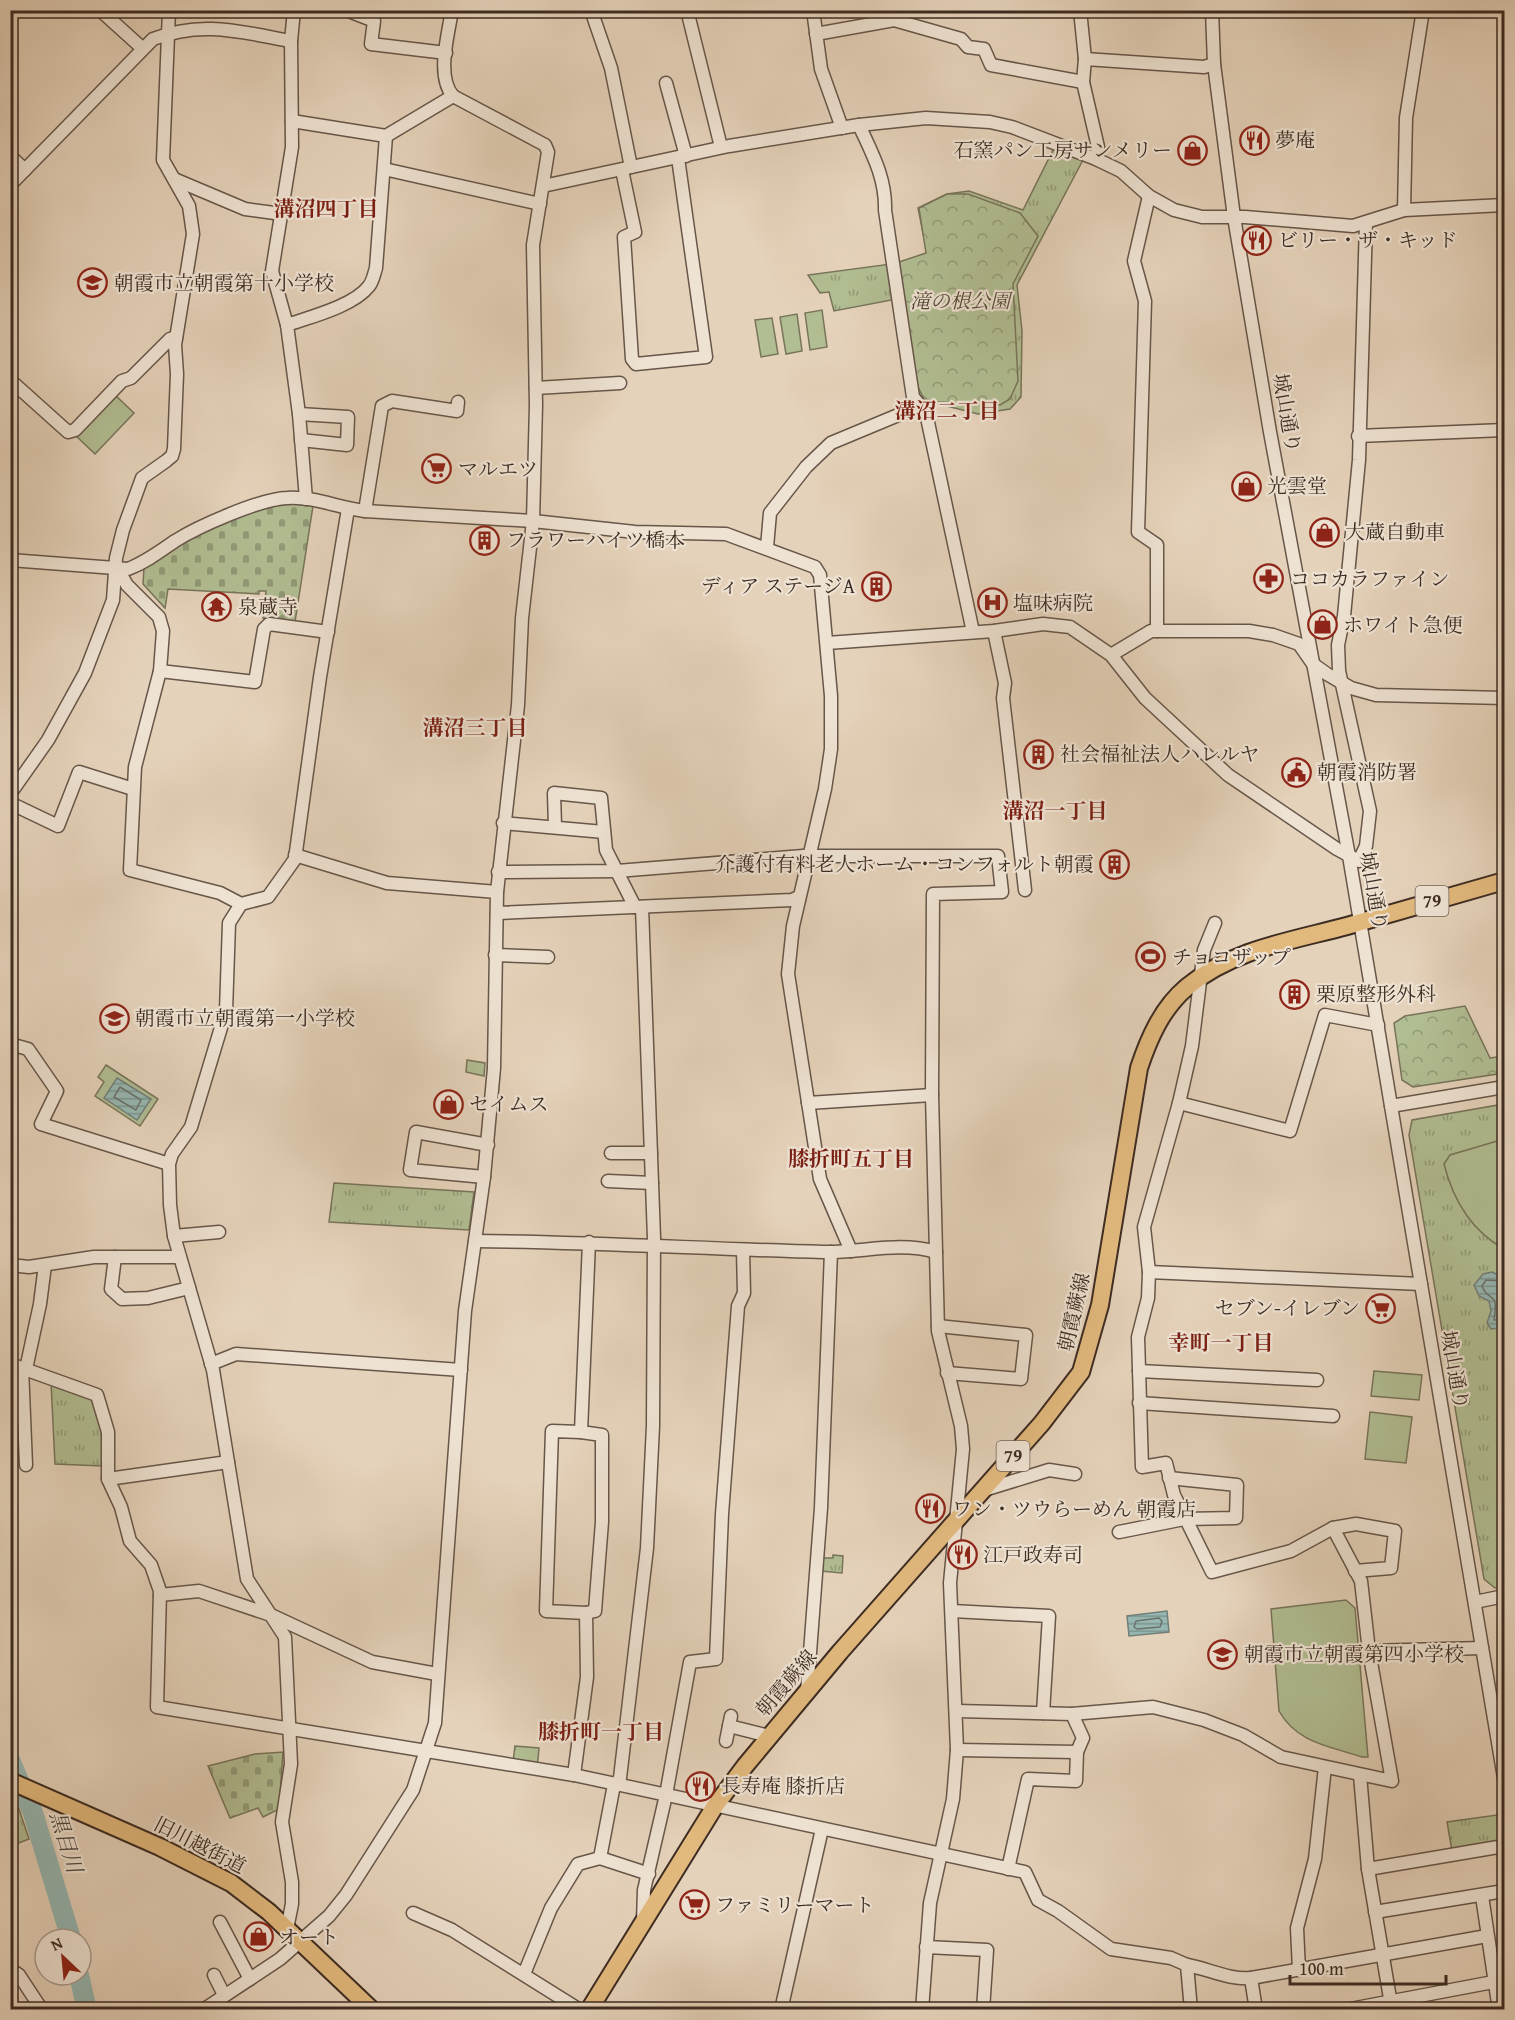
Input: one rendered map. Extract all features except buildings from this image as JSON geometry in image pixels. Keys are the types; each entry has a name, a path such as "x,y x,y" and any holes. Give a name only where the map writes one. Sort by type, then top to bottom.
{"main road":[{"name":"朝霞蕨線","path":"589,2010 715,1806 769,1736 1069,1390 1086,1359 1100,1305 1139,1068 1149,1040 1164,1012 1185,988 1200,977 1262,946 1359,922 1504,881"},
{"name":"旧川越街道","path":"10,1781 211,1871 251,1897 372,2010"}],"street":[{"path":"100,10 142,48"},
{"path":"10,794 48,741 84,672 114,600 116,558 123,530 142,478 172,456 174,449 176,337 193,234 189,206 163,160 164,101 167,79 166,33 169,10"},
{"path":"294,10 291,41 292,147 273,271 287,326 302,440 306,499"},
{"path":"346,10 374,21 371,44 446,53"},
{"path":"203,2010 280,1959 329,1916 346,1895 413,1790 435,1723 465,1311 488,1145 495,1068 496,892 518,705 522,618 533,520 536,388 533,245 548,152 545,145 453,96 445,82 446,53 452,10"},
{"path":"591,10 611,68 627,169 635,232 624,237 632,359 636,364 706,357 682,157 666,83"},
{"path":"687,10 721,147"},
{"path":"813,10 821,69 842,128"},
{"path":"1080,10 1084,59 1083,82 1098,147 1096,159"},
{"name":"城山通り","path":"1212,10 1214,64 1234,217 1349,856 1504,1778"},
{"path":"1404,210 1406,118 1423,10"},
{"path":"816,34 894,20 961,39 968,47 984,50 991,65 1083,82"},
{"path":"10,185 153,39 183,28 215,27 291,41"},
{"path":"1084,59 1203,67 1214,64"},
{"path":"292,121 386,136 453,96"},
{"path":"543,186 721,147 859,125 926,118 990,122 1012,127 1096,159 1121,171 1149,196 1174,210 1202,217 1234,217 1353,226 1404,210 1504,205"},
{"path":"859,125 880,169 886,190 885,210 913,397 926,413 973,632"},
{"path":"287,326 339,306 364,291 371,284 376,268 386,136"},
{"path":"10,156 25,170"},
{"path":"384,169 540,204"},
{"path":"174,179 245,210 282,214"},
{"path":"1149,196 1134,261 1145,301 1137,532 1157,545 1157,631"},
{"path":"827,643 994,631 1043,624 1070,627 1111,655 1145,698 1228,775 1359,861 1366,846 1370,811 1343,683 1338,645 1344,616 1359,460 1366,223"},
{"path":"10,380 68,432 75,430 122,381 131,378 170,339 176,337"},
{"path":"536,388 620,383"},
{"path":"365,511 382,406 392,401 457,411 458,402"},
{"path":"767,548 770,513 806,467 831,443 920,406"},
{"path":"299,414 348,417 347,445 302,440"},
{"path":"1358,436 1504,430"},
{"path":"10,560 128,569 144,563 197,529 287,498 306,499 365,511 533,520 635,532 726,534 809,564 818,571 827,643 832,716 831,749 825,789 789,944 788,974 820,1179 851,1251"},
{"path":"117,568 127,585 159,617 163,631 160,671 135,767 130,870 220,893 241,904 268,897 296,855 348,509"},
{"path":"160,671 255,682 264,629 268,624 328,632"},
{"path":"994,631 1005,683 1003,698 1025,890"},
{"path":"1111,655 1151,631 1248,631 1273,635 1299,644 1313,664 1343,683 1376,695 1504,698"},
{"path":"10,803 58,826 79,772 133,789"},
{"path":"555,827 554,793 601,798 606,850 638,907 651,1153 654,1247 650,1516 620,1778 613,1790 600,1858"},
{"path":"503,823 604,832"},
{"path":"296,855 387,884 496,892"},
{"path":"498,873 617,871 809,857 998,856 1002,892 933,894 932,1095 938,1326 961,1426 963,1449 950,1583 957,1750 953,1799 930,1903 922,2010"},
{"path":"497,913 792,900 799,897"},
{"path":"241,904 229,923 226,1011 191,1127 172,1154 169,1164 170,1205 174,1236 211,1364 247,1579 285,1637 291,1764 282,1822 292,1882 292,1904 287,1929"},
{"path":"1215,923 1204,950 1192,1046 1179,1103 1165,1160 1146,1211 1144,1227 1149,1272 1148,1298 1138,1337 1142,1467 1166,1463 1169,1478 1185,1519 1212,1572 1292,1551 1333,1528 1356,1524 1395,1531 1391,1568 1355,1571"},
{"path":"495,955 548,957"},
{"path":"1179,1103 1290,1131 1325,1015 1378,1025"},
{"path":"10,1044 28,1049 57,1091 41,1124 169,1164"},
{"path":"1391,1106 1504,1087"},
{"path":"808,1103 932,1095"},
{"path":"484,1177 410,1170 416,1132 488,1145"},
{"path":"611,1153 651,1153"},
{"path":"608,1181 652,1183"},
{"path":"174,1236 219,1233"},
{"path":"475,1241 589,1242 654,1247 831,1252 917,1246 936,1252"},
{"path":"581,1432 589,1242"},
{"path":"643,1922 644,1890 666,1796 690,1662 716,1659 723,1510 738,1306 744,1293 743,1250"},
{"path":"807,1692 820,1508 831,1252"},
{"path":"115,1257 111,1289 122,1299 148,1298 189,1288"},
{"path":"10,1265 29,1267 75,1258 180,1257"},
{"path":"26,1465 21,1368 40,1304 45,1265"},
{"path":"1149,1272 1421,1284"},
{"path":"938,1326 1026,1335 1021,1379 947,1373"},
{"path":"211,1364 236,1354 461,1370"},
{"path":"21,1368 97,1395 108,1432 108,1479 121,1507 130,1541 151,1565 160,1595 157,1707 574,1775 1025,1872 1038,1900 1058,1911 1111,1949 1171,1958 1187,1965 1218,1971 1234,1980 1383,1956 1487,1936"},
{"path":"1138,1371 1317,1380"},
{"path":"1139,1403 1333,1416"},
{"path":"552,1431 602,1435 602,1522 595,1611 586,1613 546,1611 552,1431"},
{"path":"108,1479 228,1462"},
{"path":"981,1491 1049,1470 1075,1474"},
{"path":"1119,1532 1185,1519 1236,1518 1237,1485 1169,1478"},
{"path":"957,1711 1072,1714 1153,1707 1204,1720 1281,1757 1360,1776 1392,1781 1369,1651 1361,1581 1333,1528"},
{"path":"160,1595 199,1591 271,1615 372,1662 437,1674"},
{"path":"1475,1602 1504,1596"},
{"path":"952,1611 1049,1616 1043,1713"},
{"path":"574,1775 587,1677 586,1613"},
{"path":"1369,1651 1482,1648"},
{"path":"1008,1869 1028,1779 1076,1781 1077,1752 1083,1738 1072,1714"},
{"path":"726,1742 730,1721 769,1736"},
{"path":"957,1750 1077,1752"},
{"path":"1299,1970 1297,1928 1315,1859 1325,1767"},
{"path":"1360,1776 1368,1869 1391,2005"},
{"path":"781,2010 822,1829"},
{"path":"1368,1869 1504,1846"},
{"path":"524,1974 551,1908 578,1864 600,1858 649,1874"},
{"path":"1375,1912 1504,1891"},
{"path":"1482,1896 1487,1936 1499,1981 1499,2010"},
{"path":"413,1913 452,1930 580,2010"},
{"path":"220,1922 250,1978"},
{"path":"926,1947 987,1950 983,2010"},
{"path":"1187,1965 1191,2010"},
{"path":"10,1969 20,1975 42,2010"},
{"path":"214,1975 224,1995"},
{"path":"1251,1978 1256,2010"},
{"path":"1345,2010 1391,2005 1499,1981"}],"green space":[{"name":"滝の根公園","path":"1054,148 1084,158 1017,285 1022,331 1021,397 1010,409 978,414 939,404 922,404 915,397 896,264 927,253 918,208 947,194 969,191 1023,210"},
{"name":"滝の根公園","path":"947,194 968,194 1020,213 1038,236 1013,284 1018,381 1010,399 1000,405 939,402 924,399 918,387 899,262 926,253 919,208"},
{"path":"891,264 897,299 834,311 829,292 820,293 808,275"},
{"path":"822,310 827,347 810,350 805,313"},
{"path":"797,314 802,351 786,354 780,317"},
{"path":"772,318 778,354 761,357 755,320"},
{"path":"114,394 134,413 95,454 75,435"},
{"path":"295,503 313,506 295,622 263,618 266,591 259,591 259,594 168,589 165,608 143,584 144,568 215,526 254,511"},
{"path":"1465,1006 1490,1058 1504,1056 1504,1073 1413,1087 1402,1080 1394,1023 1405,1016"},
{"path":"467,1060 485,1063 484,1076 466,1072"},
{"path":"106,1065 158,1099 140,1126 95,1096 104,1082 98,1077"},
{"path":"1504,1104 1504,1586 1495,1588 1484,1579 1409,1135 1412,1120"},
{"path":"1504,1139 1504,1249 1482,1233 1465,1213 1453,1190 1444,1164 1450,1155"},
{"path":"334,1183 474,1192 469,1230 329,1222"},
{"path":"1374,1371 1422,1375 1419,1400 1371,1396"},
{"path":"51,1382 77,1390 91,1397 95,1402 101,1419 102,1466 55,1464"},
{"path":"1370,1412 1412,1417 1406,1463 1365,1459"},
{"path":"833,1555 843,1556 842,1573 821,1571 821,1558 833,1558"},
{"path":"1346,1600 1355,1608 1368,1757 1326,1746 1304,1737 1286,1722 1279,1711 1271,1609"},
{"path":"515,1746 539,1748 537,1770 513,1762"},
{"path":"283,1752 279,1809 263,1817 258,1808 230,1818 208,1766 255,1754"},
{"path":"11,1792 14,1794 29,1839 11,1846"},
{"path":"1497,1815 1502,1843 1452,1851 1447,1822"}],"water":[{"path":"117,1078 151,1099 137,1120 104,1098"},
{"path":"1492,1272 1504,1278 1502,1306 1504,1321 1499,1328 1491,1329 1487,1323 1491,1311 1489,1301 1479,1296 1474,1285 1483,1274"},
{"path":"1167,1611 1169,1632 1129,1636 1127,1616"}],"waterway":[{"name":"黒目川","path":"10,1760 33,1813 67,1927"},
{"name":"黒目川","path":"82,1987 87,2010"}],"place":[{"name":"夢庵","path":"1254,140"},
{"name":"石窯パン工房サンメリー","path":"1193,150"},
{"name":"ビリー・ザ・キッド","path":"1257,240"},
{"name":"朝霞市立朝霞第十小学校","path":"93,283"},
{"name":"マルエツ","path":"437,469"},
{"name":"光雲堂","path":"1246,486"},
{"name":"大蔵自動車","path":"1324,532"},
{"name":"フラワーハイツ橋本","path":"485,540"},
{"name":"ココカラファイン","path":"1269,579"},
{"name":"ディア ステージA","path":"876,586"},
{"name":"塩味病院","path":"992,603"},
{"name":"泉蔵寺","path":"217,607"},
{"name":"ホワイト急便","path":"1322,625"},
{"name":"社会福祉法人ハレルヤ","path":"1039,754"},
{"name":"朝霞消防署","path":"1296,772"},
{"name":"介護付有料老人ホーム・コンフォルト朝霞","path":"1115,864"},
{"name":"チョコザップ","path":"1151,957"},
{"name":"栗原整形外科","path":"1295,994"},
{"name":"朝霞市立朝霞第一小学校","path":"114,1018"},
{"name":"セイムス","path":"448,1104"},
{"name":"セブン-イレブン","path":"1381,1308"},
{"name":"ワン・ツウらーめん 朝霞店","path":"931,1509"},
{"name":"江戸政寿司","path":"962,1555"},
{"name":"朝霞市立朝霞第四小学校","path":"1223,1654"},
{"name":"長寿庵 膝折店","path":"700,1786"},
{"name":"ファミリーマート","path":"694,1905"},
{"name":"オート","path":"258,1937"}],"district":[{"name":"溝沼四丁目","path":"326,209"},
{"name":"溝沼二丁目","path":"947,411"},
{"name":"溝沼三丁目","path":"475,728"},
{"name":"溝沼一丁目","path":"1055,811"},
{"name":"膝折町五丁目","path":"851,1159"},
{"name":"幸町一丁目","path":"1221,1343"},
{"name":"膝折町一丁目","path":"601,1732"}]}
